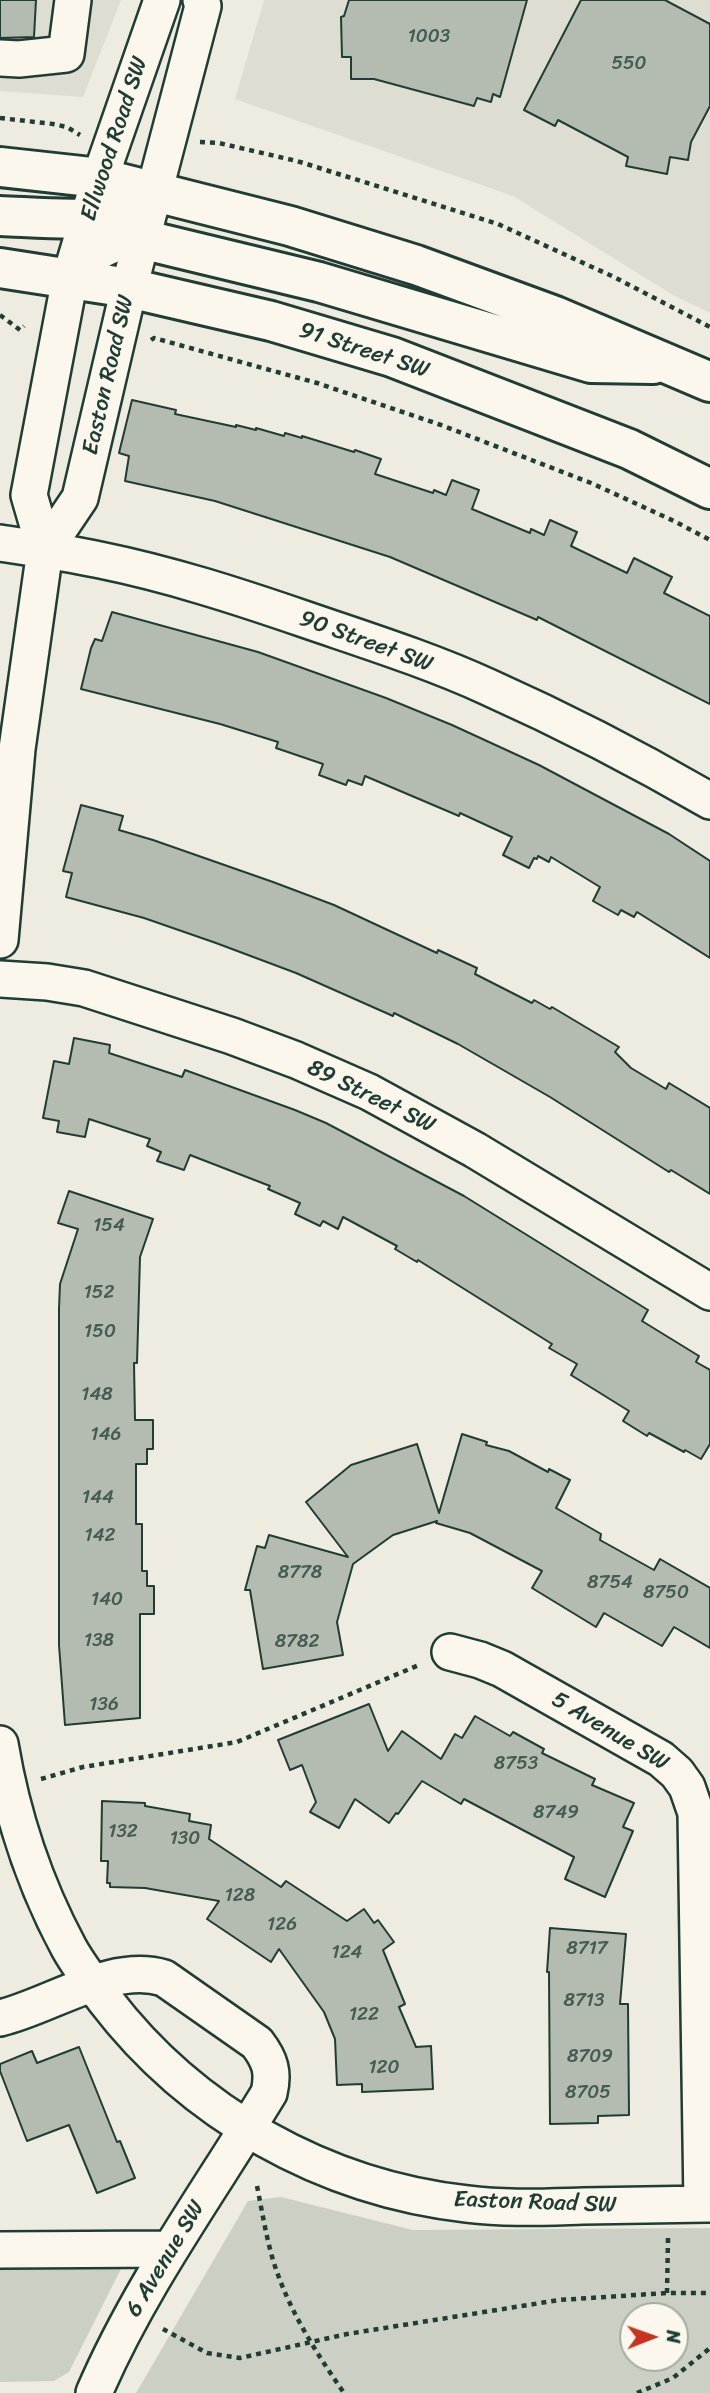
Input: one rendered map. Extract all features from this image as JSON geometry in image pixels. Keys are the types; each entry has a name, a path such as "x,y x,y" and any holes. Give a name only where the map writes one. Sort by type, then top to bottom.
{"main road":[{"path":"0,167 100,178 290,226 416,265 555,316 710,382"},
{"path":"0,216 88,218 128,211 154,190"},
{"path":"70,278 86,258 104,246 123,239 141,239 319,282 591,363 673,364"},
{"name":"91 Street SW","path":"0,268 129,288 271,321 392,357 629,449 710,489"}],"street":[{"path":"0,58 19,59 66,54 73,0"},
{"name":"Ellwood Road SW","path":"70,278 100,178 162,0"},
{"name":"Ellwood Road SW","path":"154,190 203,6 201,0"},
{"name":"Easton Road SW","path":"45,550 80,498 154,190"},
{"name":"Easton Road SW","path":"0,940 21,722 45,550 29,495 70,278"},
{"name":"90 Street SW","path":"0,543 100,560 198,586 405,654 486,686 561,721 642,762 710,801"},
{"name":"89 Street SW","path":"0,979 84,988 232,1036 369,1092 475,1150 710,1292"},
{"name":"5 Avenue SW","path":"450,1652 502,1669 644,1748 677,1773 687,1787 696,1813 693,2204"},
{"name":"Easton Road SW","path":"0,1744 4,1793 47,1903 70,1950 117,2016 162,2064 247,2130 302,2159 334,2172 429,2198 504,2207 693,2204"},
{"path":"0,2018 93,1984 135,1973 164,1978 257,2043 269,2058 269,2094 247,2130"},
{"name":"6 Avenue SW","path":"94,2393 130,2318 170,2249 247,2130"},
{"path":"0,2250 170,2249"}],"path":[{"path":"0,118 53,124 66,127 79,135"},
{"path":"204,142 297,161 498,224 614,277 710,327"},
{"path":"0,314 20,330 24,326"},
{"path":"148,342 154,338 383,404 591,483 710,540"},
{"path":"4,1793 83,1767 237,1742 450,1652"},
{"path":"257,2186 273,2260 309,2343 344,2393"},
{"path":"667,2293 693,2204"},
{"path":"160,2326 197,2348 222,2356 250,2356 347,2334 559,2300 710,2293"},
{"path":"637,2393 673,2378 710,2348"}],"shaded area":[{"path":"0,0 121,0 83,97 0,91"},
{"path":"264,0 710,0 710,313 673,295 513,196 235,99"},
{"path":"281,2197 413,2230 710,2228 710,2393 136,2393 248,2201"},
{"path":"124,2263 69,2372 54,2381 0,2382 0,2265"}],"building":[{"path":"0,0 36,0 34,37 0,38"},
{"path":"349,0 527,0 500,97 493,94 491,102 477,98 474,106 374,79 351,79 351,57 342,57 341,17 344,16"},
{"path":"581,0 665,0 710,24 710,106 691,142 688,160 670,157 667,174 626,166 628,157 558,120 555,126 524,110"},
{"path":"132,400 176,410 175,414 236,427 256,428 284,436 285,433 302,436 354,452 355,450 381,459 375,474 433,493 434,490 446,495 452,480 479,490 472,509 530,533 531,529 544,535 550,520 577,532 571,546 627,573 634,558 672,577 664,593 710,616 710,704 538,617 537,620 390,557 215,501 125,481 129,456 119,453"},
{"path":"112,612 258,652 386,698 539,765 669,834 710,861 710,958 637,912 634,917 621,910 618,915 593,901 600,887 551,857 549,862 538,856 537,859 534,858 529,868 503,855 512,837 460,813 459,816 365,776 362,785 348,780 346,785 319,775 323,764 276,748 278,742 220,724 81,689 91,648 95,639 102,641"},
{"path":"81,805 123,816 119,830 273,882 334,905 437,953 438,950 477,968 475,974 532,1003 534,1000 550,1009 552,1007 619,1047 615,1052 631,1068 666,1089 669,1083 710,1108 710,1194 458,1044 394,1013 393,1016 296,973 216,943 144,918 66,897 72,873 63,871"},
{"path":"74,1038 110,1045 109,1053 182,1077 185,1070 326,1123 464,1196 648,1310 642,1321 699,1356 696,1362 710,1370 710,1444 701,1459 649,1433 647,1436 623,1421 629,1411 571,1375 577,1364 549,1348 552,1344 418,1260 417,1262 395,1249 397,1246 343,1217 338,1229 323,1221 320,1226 295,1214 300,1203 268,1189 270,1186 190,1155 184,1170 157,1161 161,1152 147,1146 150,1139 89,1119 85,1137 57,1132 59,1121 43,1118 54,1061 69,1064"},
{"path":"69,1191 153,1219 140,1257 137,1363 134,1363 135,1420 153,1420 153,1449 147,1449 147,1464 136,1464 136,1524 142,1524 142,1571 147,1571 147,1586 154,1586 154,1614 140,1614 140,1718 65,1725 59,1645 59,1309 60,1284 78,1229 58,1223"},
{"path":"462,1434 487,1442 486,1445 509,1451 548,1472 549,1469 570,1480 556,1508 601,1534 600,1540 654,1570 660,1559 710,1588 710,1648 674,1627 662,1646 604,1613 596,1627 532,1588 542,1571 470,1533 436,1523 437,1521 393,1535 353,1564 337,1622 343,1655 263,1669 250,1590 245,1590 257,1546 265,1548 269,1535 348,1557 306,1502 351,1465 417,1444 439,1513"},
{"path":"369,1704 388,1751 402,1731 441,1759 455,1734 462,1738 475,1716 510,1736 513,1732 544,1749 542,1753 595,1779 592,1785 634,1803 623,1827 633,1831 605,1897 565,1879 574,1857 464,1799 461,1804 422,1781 389,1823 355,1799 339,1828 310,1812 316,1802 302,1765 290,1770 278,1740"},
{"path":"102,1801 145,1803 145,1806 190,1814 189,1821 211,1825 209,1839 281,1887 286,1881 347,1921 364,1909 374,1923 378,1920 394,1942 383,1950 405,2004 399,2007 416,2047 431,2046 433,2089 362,2092 362,2084 337,2085 335,2039 324,2012 279,1949 271,1962 207,1919 219,1901 145,1888 110,1887 110,1883 107,1883 108,1861 101,1861"},
{"path":"550,1928 626,1934 620,2004 628,2004 629,2115 598,2116 598,2123 550,2124 547,1972"},
{"path":"79,2047 117,2142 120,2141 135,2178 97,2193 69,2125 27,2141 0,2071 0,2064 32,2051 37,2063"}]}
